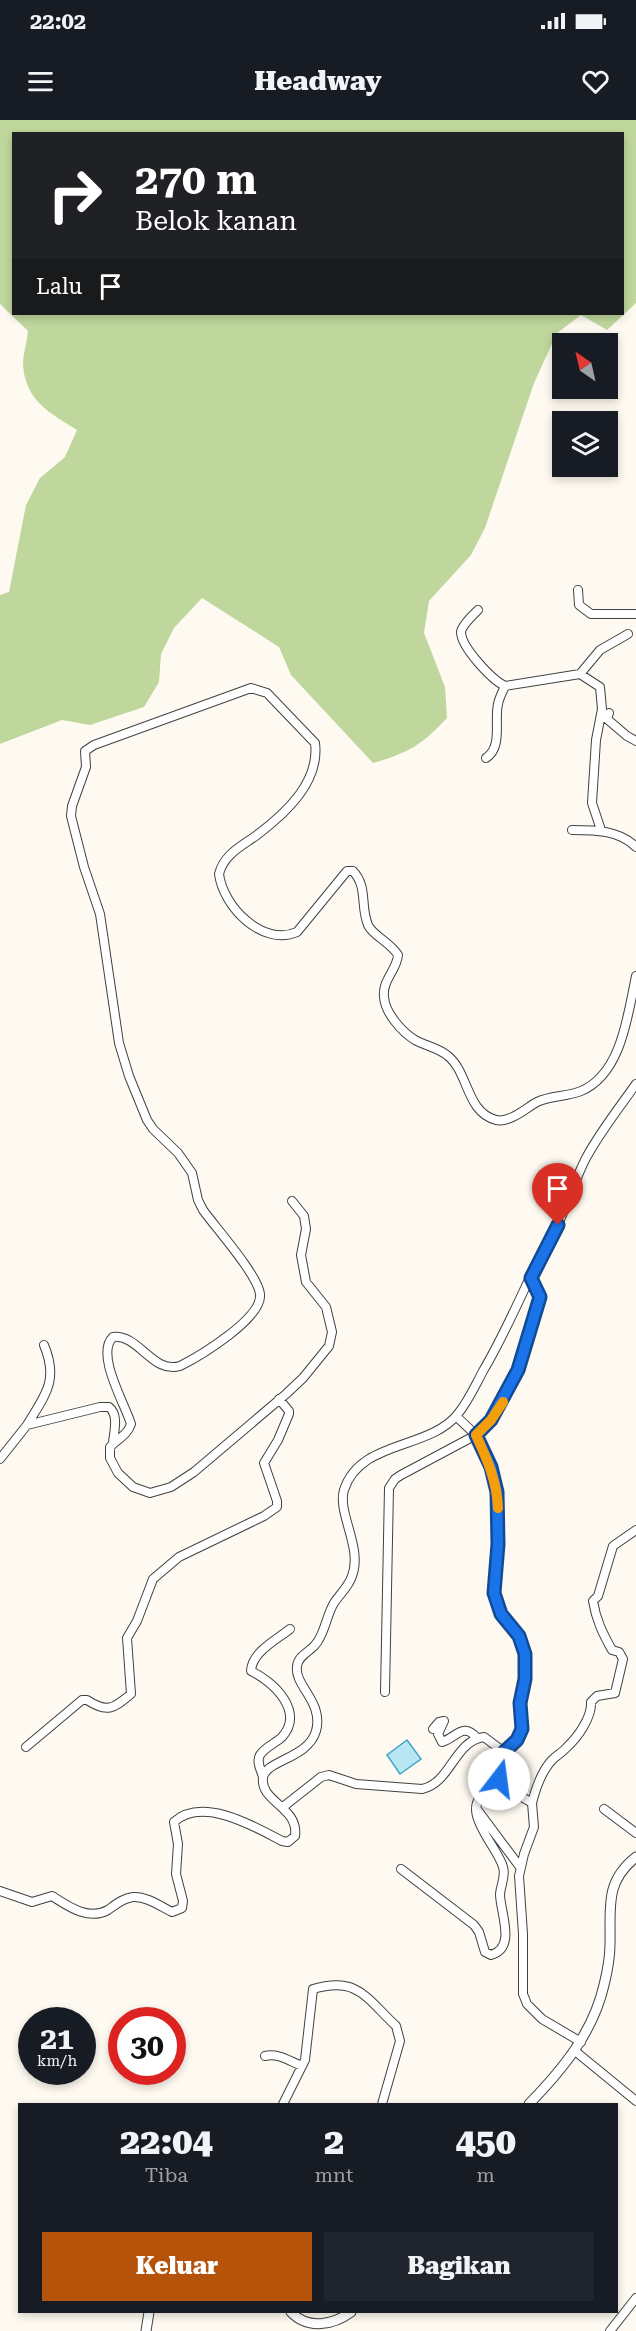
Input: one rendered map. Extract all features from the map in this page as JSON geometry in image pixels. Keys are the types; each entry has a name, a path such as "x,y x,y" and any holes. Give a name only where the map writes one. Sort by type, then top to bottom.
{"street":[{"path":"578,590 579,605 591,614 636,614"},
{"path":"478,610 461,633 484,669 505,686 580,674 600,650 628,634"},
{"path":"580,674 600,687 602,694 592,803 601,830"},
{"path":"486,758 493,754 496,747 498,704 505,686"},
{"path":"113,1443 122,1439 131,1424 111,1375 107,1356 109,1341 113,1337 122,1336 162,1364 175,1367 186,1363 237,1328 253,1313 260,1297 258,1285 252,1275 203,1210 198,1200 192,1173 178,1153 153,1129 129,1076 119,1043 100,914 70,816 86,767 85,751 94,745 233,693 251,688 267,693 315,743 315,768 301,792 286,809 259,833 227,856 219,874 225,895 232,907 257,928 279,935 289,935 297,932 346,871 353,871 360,879 368,924 398,955 384,986 384,999 389,1012 414,1040 450,1057 465,1081 476,1107 496,1120 506,1119 551,1097 581,1091 600,1078 612,1061 627,1025 636,976"},
{"path":"609,714 607,719 611,724 636,741"},
{"path":"572,830 601,830 615,834 636,847"},
{"path":"263,1777 274,1764 300,1752 315,1734 317,1727 315,1707 300,1680 296,1667 298,1661 320,1637 334,1604 352,1577 355,1566 353,1541 343,1500 349,1479 373,1455 401,1446 445,1426 456,1416 495,1351 558,1225 586,1158 636,1084"},
{"path":"27,1425 100,1407 109,1407 114,1411 116,1418 113,1443 109,1450 110,1458 118,1473 133,1487 150,1493 171,1487 194,1472 303,1378 329,1346 332,1332 326,1307 306,1282 301,1255 306,1230 304,1216 292,1201"},
{"path":"385,1692 389,1488 401,1475 476,1435 491,1420 518,1370 540,1297 531,1278"},
{"path":"0,1459 27,1425 44,1396 52,1366 44,1345"},
{"path":"26,1748 82,1700 87,1700 100,1708 113,1708 131,1694 127,1638 137,1621 148,1587 157,1574 179,1557 264,1516 277,1507 264,1464 289,1414 279,1399"},
{"path":"456,1416 476,1435 491,1467 497,1492 498,1544 494,1593 501,1614 519,1636 525,1654 525,1679 520,1703 522,1729 517,1740 504,1752 497,1791"},
{"path":"636,1530 613,1546 598,1596 593,1601 602,1632 612,1650 619,1652 623,1659 615,1693 597,1696 591,1702 592,1711 577,1735 553,1759 540,1777 532,1803 534,1827 520,1866 523,1994 527,2004 636,2101"},
{"path":"0,1891 32,1902 52,1896 71,1909 83,1913 105,1912 131,1897 143,1898 172,1912 182,1908 184,1903 176,1874 178,1844 174,1821 181,1815 192,1811 203,1811 239,1819 288,1842 295,1836 296,1830 291,1816 271,1798 264,1786 259,1764 261,1753 285,1734 292,1718 279,1692 266,1678 251,1671 257,1655 290,1629"},
{"path":"433,1729 441,1720 444,1721 438,1734 442,1742 463,1730 472,1732 477,1738"},
{"path":"283,1807 321,1777 328,1775 356,1784 422,1789 438,1782 466,1746 477,1738 484,1737 490,1740 504,1752"},
{"path":"401,1869 474,1925 479,1932 485,1952 491,1955 496,1954 502,1948 506,1929 500,1899 504,1869 476,1818 476,1808 484,1796 497,1791 508,1791 532,1803"},
{"path":"476,1808 520,1866"},
{"path":"604,1809 636,1833"},
{"path":"530,2103 578,2047 594,2014 603,1986 610,1946 609,1908 612,1890 620,1875 636,1857"},
{"path":"284,2103 305,2060 309,2043 313,1989 329,1984 345,1985 361,1992 396,2026 399,2032 400,2041 382,2103"},
{"path":"266,2056 283,2057 302,2066"},
{"path":"610,2331 636,2298"},
{"path":"146,2331 149,2313"},
{"path":"292,2313 315,2324 337,2320 349,2313"}],"green space":[{"path":"0,120 636,120 636,303 624,314 624,132 12,132 12,315 581,315 557,333 552,333 552,344 534,383 485,528 471,555 429,601 424,633 445,687 447,718 414,747 396,756 373,763 291,675 279,647 202,598 174,628 161,654 159,682 144,707 90,725 62,720 0,744 0,595 9,592 26,505 40,478 65,457 77,430 49,411 34,397 25,377 24,356 28,331 0,304"},
{"path":"581,315 623,315 607,330"}],"water":[{"path":"407,1740 421,1759 400,1774 387,1755"}],"slow traffic":[{"path":"498,1508 491,1467 476,1435 491,1420 503,1402"}],"route":[{"path":"499,1779 504,1752 517,1740 522,1729 520,1703 525,1679 525,1654 519,1636 501,1614 494,1593 498,1544 497,1492 491,1467 476,1435 491,1420 518,1370 540,1297 531,1278 558,1225"}]}
